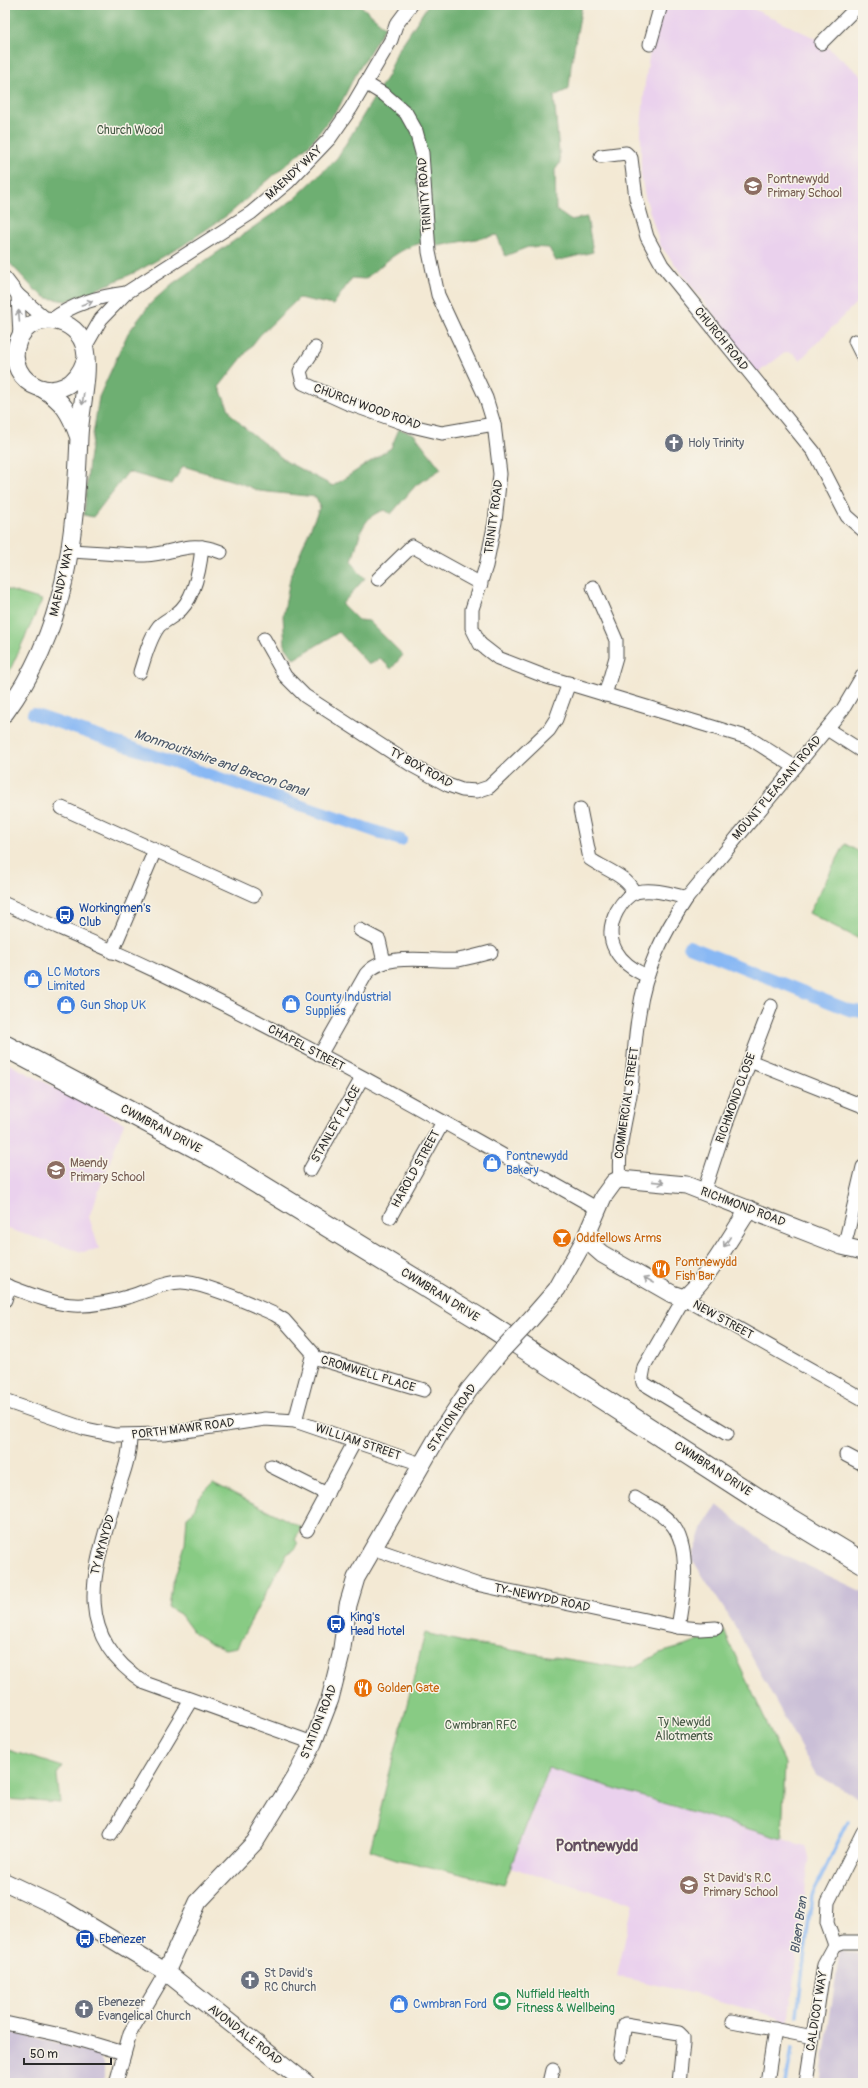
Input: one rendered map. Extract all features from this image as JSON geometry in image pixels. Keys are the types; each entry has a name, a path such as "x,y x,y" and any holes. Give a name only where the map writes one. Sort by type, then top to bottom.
{"main road":[{"name":"CWMBRAN DRIVE","path":"5,1046 218,1159 478,1318 764,1503 863,1563"}],"street":[{"name":"MAENDY WAY","path":"43,389 54,390 65,387 82,371 85,354 101,319 126,293 225,229 237,224 288,182 330,138 351,108 391,40 396,25 411,5"},
{"path":"650,44 661,5"},
{"path":"821,43 861,5"},
{"name":"TRINITY ROAD","path":"365,83 385,95 406,113 416,130 422,153 429,252 438,295 486,398 494,424 500,474 495,522 481,584 472,609 472,628 480,644 498,658 569,683 749,738 795,767"},
{"name":"CHURCH ROAD","path":"601,156 626,153 630,158 636,198 647,237 662,265 814,452 848,516 863,530"},
{"path":"5,278 18,295 50,319"},
{"name":"MAENDY WAY","path":"14,342 36,322 50,319 64,311 111,294 126,293"},
{"path":"18,295 14,342 16,361 24,378"},
{"name":"MAENDY WAY","path":"5,713 32,669 49,634 64,582 70,551 79,455 79,437 85,385 85,354 76,330 61,321 50,319"},
{"path":"855,341 863,356"},
{"name":"CHURCH WOOD ROAD","path":"315,348 300,371 303,383 347,403 412,426 442,433 494,424"},
{"name":"MAENDY WAY","path":"5,370 24,378 32,385 43,389 58,398 72,418 79,437"},
{"path":"70,551 145,554 187,546 202,547 221,552"},
{"path":"378,579 412,546 481,584"},
{"path":"140,672 151,640 159,626 176,614 184,606 190,595 200,562 202,547"},
{"path":"593,587 616,640 616,657 605,695"},
{"name":"TY BOX ROAD","path":"264,639 285,676 305,696 414,766 448,785 462,790 477,791 489,787 549,730 556,719 569,683"},
{"name":"MOUNT PLEASANT ROAD","path":"687,898 843,709 863,675"},
{"path":"827,729 863,752"},
{"path":"62,808 254,895"},
{"path":"580,809 590,859 626,881 632,887 634,893"},
{"path":"112,952 155,850"},
{"path":"647,976 629,967 617,952 611,938 612,924 619,907 634,893 660,892 687,898"},
{"name":"COMMERCIAL STREET","path":"620,1179 619,1154 630,1094 639,1012 647,976 652,961 666,931 687,898"},
{"name":"CHAPEL STREET","path":"5,904 196,991 320,1055 598,1209"},
{"path":"360,930 379,940 384,962"},
{"path":"320,1055 366,974 375,965 384,962 458,960 491,952"},
{"name":"RICHMOND CLOSE","path":"704,1191 771,1006"},
{"path":"750,1061 863,1106"},
{"name":"STANLEY PLACE","path":"310,1170 362,1078"},
{"name":"HAROLD STREET","path":"390,1217 443,1122"},
{"path":"842,1246 847,1235 863,1167"},
{"path":"586,1240 598,1209 610,1186 620,1179"},
{"name":"RICHMOND ROAD","path":"620,1179 686,1185 842,1246 863,1251"},
{"path":"727,1434 643,1383 642,1378 644,1367 684,1298 692,1291 718,1256 749,1209"},
{"name":"NEW STREET","path":"586,1240 602,1254 672,1294 684,1298 863,1399"},
{"name":"STATION ROAD","path":"116,2083 130,2033 139,2015 166,1972 198,1902 255,1842 280,1804 313,1743 335,1684 351,1590 372,1548 421,1464 469,1390 502,1350 530,1321 557,1289 586,1240"},
{"name":"CROMWELL PLACE","path":"7,1285 46,1300 78,1307 92,1306 171,1284 188,1282 274,1314 284,1320 309,1347 313,1357 295,1421"},
{"path":"5,1300 7,1285"},
{"name":"CROMWELL PLACE","path":"313,1357 424,1390"},
{"name":"PORTH MAWR ROAD","path":"5,1401 96,1432 130,1436 164,1434 265,1419 295,1421"},
{"name":"WILLIAM STREET","path":"295,1421 421,1464"},
{"name":"TY MYNYDD","path":"130,1436 126,1464 94,1574 93,1588 97,1618 106,1645 124,1668 145,1683 313,1743"},
{"path":"307,1530 355,1441"},
{"path":"846,1455 863,1464"},
{"path":"271,1466 327,1494"},
{"path":"635,1498 670,1522 680,1537 684,1579 678,1627"},
{"name":"TY-NEWYDD ROAD","path":"372,1548 476,1584 678,1627 700,1629 716,1628"},
{"path":"111,1834 191,1700"},
{"path":"863,1832 828,1902 828,1923 835,1945 843,1942 863,1942"},
{"name":"AVONDALE ROAD","path":"5,1882 62,1909 166,1972 306,2083"},
{"name":"CALDICOT WAY","path":"806,2083 824,1965 835,1945"},
{"path":"732,2021 813,2037"},
{"path":"5,2023 70,2037 124,2053"},
{"path":"620,2055 624,2024 679,2033 683,2037 684,2043 679,2083"},
{"path":"767,2083 776,2029"},
{"path":"550,2083 553,2070"}],"shaded area":[{"name":"Pontnewydd Primary School","path":"663,5 745,5 819,40 863,77 863,291 856,303 800,360 793,353 786,352 756,374 725,329 660,245 645,196 641,176 641,129 645,83 650,50"},
{"path":"5,294 12,312 11,319 5,331"},
{"name":"Maendy Primary School","path":"5,1062 124,1123 89,1217 99,1249 82,1252 5,1228"},
{"path":"717,1505 772,1549 863,1592 863,1800 815,1774 735,1626 692,1559 703,1526"},
{"name":"St David's R.C Primary School","path":"548,1768 805,1846 809,1861 788,2023 779,2018 691,1993 617,1976 633,1903 510,1867"},
{"path":"840,1950 863,1955 863,2083 820,2083"},
{"path":"5,2031 54,2042 99,2056 104,2065 104,2083 5,2083"}],"green space":[{"name":"Church Wood","path":"5,5 360,5 385,27 353,79 339,107 310,144 229,214 182,246 136,272 84,295 66,301 47,298 35,290 5,258"},
{"path":"428,5 582,5 571,66 569,89 554,96 560,163 555,170 556,210 570,220 587,217 593,252 556,261 549,248 528,247 505,256 497,235 438,246 435,241 414,245 389,259 365,279 352,278 333,305 299,298 260,335 219,387 231,414 246,429 287,462 333,486 391,448 399,429 414,434 441,469 416,485 391,514 385,510 377,513 365,523 352,561 358,571 365,578 342,604 358,620 369,621 403,655 391,669 380,658 369,665 339,632 294,659 285,646 283,616 291,574 320,506 316,497 259,491 240,483 183,466 172,484 128,472 93,517 84,515 89,460 99,397 128,333 151,303 172,284 294,199 337,158 388,75 397,52"},
{"path":"5,589 42,600 5,681"},
{"path":"845,844 863,854 863,941 809,913"},
{"path":"213,1483 301,1527 295,1540 298,1542 294,1550 287,1554 237,1647 225,1649 212,1644 194,1633 180,1614 169,1608 172,1586 185,1545 187,1517 193,1512 199,1497"},
{"path":"724,1631 785,1763 782,1839 548,1768 504,1884 396,1859 370,1850 425,1633 468,1643 623,1668 634,1667 660,1653 688,1645"},
{"path":"5,1749 63,1767 57,1775 60,1803 5,1799"}],"waterway":[{"name":"Monmouthshire and Brecon Canal","path":"33,714 401,840"},
{"name":"Monmouthshire and Brecon Canal","path":"689,946 849,1010 863,1012"},
{"name":"Blaen Bran","path":"797,2016 812,1896 848,1821"},
{"name":"Blaen Bran","path":"786,2083 792,2048"}],"place":[{"name":"Pontnewydd Primary School","path":"753,186"},
{"name":"Holy Trinity","path":"674,443"},
{"name":"Workingmen's Club","path":"65,915"},
{"name":"LC Motors Limited","path":"33,979"},
{"name":"County Industrial Supplies","path":"291,1004"},
{"name":"Gun Shop UK","path":"66,1005"},
{"name":"Pontnewydd Bakery","path":"492,1163"},
{"name":"Maendy Primary School","path":"56,1170"},
{"name":"Oddfellows Arms","path":"562,1238"},
{"name":"Pontnewydd Fish Bar","path":"661,1269"},
{"name":"King's Head Hotel","path":"336,1624"},
{"name":"Golden Gate","path":"363,1688"},
{"name":"St David's R.C Primary School","path":"689,1885"},
{"name":"Ebenezer","path":"85,1939"},
{"name":"St David's RC Church","path":"250,1980"},
{"name":"Nuffield Health Fitness & Wellbeing","path":"502,2001"},
{"name":"Cwmbran Ford","path":"399,2004"},
{"name":"Ebenezer Evangelical Church","path":"84,2009"}],"district":[{"name":"Pontnewydd","path":"597,1846"}],"park label":[{"name":"Cwmbran RFC","path":"481,1725"},
{"name":"Ty Newydd Allotments","path":"684,1729"}]}
